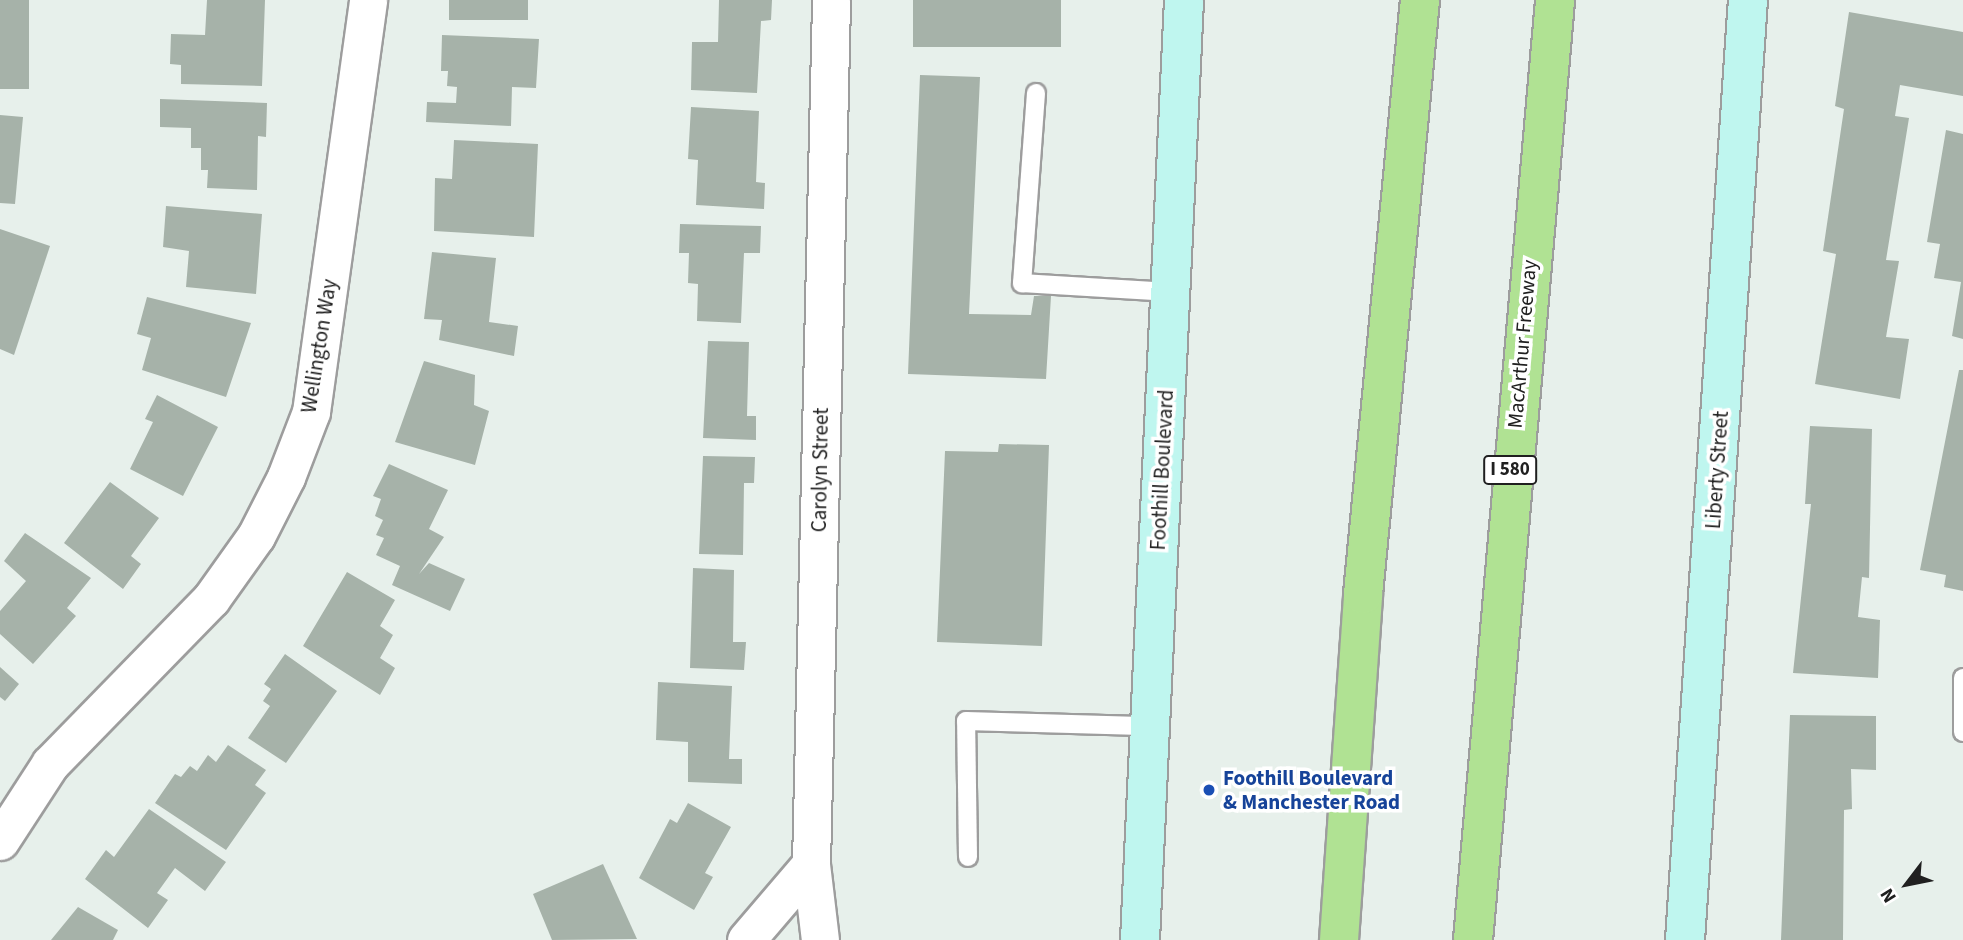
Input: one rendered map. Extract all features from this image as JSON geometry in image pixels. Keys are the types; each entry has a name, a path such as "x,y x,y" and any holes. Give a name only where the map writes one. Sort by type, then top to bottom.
{"highway":[{"path":"1339,940 1363,594 1420,0"},
{"name":"MacArthur Freeway","path":"1473,940 1555,0"}],"main road":[{"name":"Foothill Boulevard","path":"1140,940 1184,0"},
{"name":"Liberty Street","path":"1685,940 1748,0"}],"street":[{"name":"Wellington Way","path":"0,841 50,764 211,599 256,536 285,477 311,412 368,0"},
{"name":"Carolyn Street","path":"820,940 811,864 831,0"},
{"path":"747,940 811,864"}],"lane":[{"path":"1035,93 1022,283 1170,292"},
{"path":"1963,678 1963,732"},
{"path":"968,857 966,721 1150,726"}],"building":[{"path":"0,0 29,0 29,89 0,89"},
{"path":"207,0 265,0 262,86 181,84 181,65 170,64 171,34 205,35"},
{"path":"449,0 528,0 528,20 449,20"},
{"path":"719,0 772,0 771,20 761,21 757,93 691,90 692,42 718,42"},
{"path":"913,0 1061,0 1061,47 913,47"},
{"path":"1849,12 1963,32 1963,96 1900,85 1895,116 1909,118 1886,260 1899,261 1886,337 1909,339 1900,399 1815,384 1836,254 1823,251 1844,109 1835,106"},
{"path":"442,35 539,39 536,88 512,87 511,126 426,122 427,102 456,103 457,87 447,86 448,71 441,71"},
{"path":"920,75 980,77 969,314 1031,315 1034,296 1051,296 1046,379 908,374"},
{"path":"160,99 267,103 266,137 258,136 257,190 207,188 208,170 201,170 201,148 191,148 191,128 160,127"},
{"path":"691,107 759,111 756,182 765,183 764,209 696,205 698,160 688,159"},
{"path":"0,115 23,117 15,204 0,203"},
{"path":"1946,130 1963,134 1963,339 1952,336 1961,282 1934,278 1940,244 1927,242"},
{"path":"454,140 538,144 534,237 434,231 435,178 452,179"},
{"path":"166,206 262,214 256,294 186,287 189,251 163,247"},
{"path":"680,224 761,226 760,253 744,253 741,323 697,321 698,284 688,283 689,253 679,253"},
{"path":"0,229 50,246 14,355 0,349"},
{"path":"432,252 496,258 489,322 518,326 514,356 439,340 442,320 424,319"},
{"path":"147,297 251,323 226,397 142,370 151,338 137,334"},
{"path":"708,341 749,342 747,416 756,416 756,440 703,438"},
{"path":"424,361 475,375 474,405 489,411 475,465 395,442"},
{"path":"1959,370 1963,370 1963,591 1944,587 1946,575 1920,570"},
{"path":"157,395 218,427 183,496 130,469 153,422 145,419"},
{"path":"1810,426 1872,429 1869,578 1862,577 1858,617 1880,620 1878,678 1793,673 1811,504 1805,504"},
{"path":"999,444 1049,445 1042,646 937,642 945,451 998,452"},
{"path":"703,456 755,457 754,483 744,483 743,555 699,554"},
{"path":"389,464 448,490 429,529 444,537 419,574 429,563 465,579 450,611 392,585 400,566 376,555 384,538 376,535 383,520 375,516 381,499 373,496"},
{"path":"110,482 159,518 131,556 141,564 123,589 64,543"},
{"path":"25,533 91,578 67,608 76,616 33,664 0,634 0,611 26,581 4,561"},
{"path":"693,568 734,570 733,642 746,642 744,670 690,668"},
{"path":"347,572 395,600 380,626 393,635 380,658 395,668 380,695 303,646"},
{"path":"285,654 337,691 286,763 248,738 270,706 263,701 271,689 264,684"},
{"path":"0,667 19,684 5,701 0,697"},
{"path":"658,682 732,686 729,759 742,759 742,784 688,782 688,742 656,740"},
{"path":"1790,715 1876,716 1876,770 1851,769 1852,809 1844,810 1843,940 1781,940"},
{"path":"228,745 266,770 255,785 266,793 226,850 155,803 175,774 181,777 190,766 197,771 208,755 216,762"},
{"path":"688,803 731,827 705,873 713,877 694,910 639,878 670,819 677,823"},
{"path":"149,809 226,862 205,891 175,868 157,893 168,900 148,928 85,879 106,850 114,857"},
{"path":"603,864 637,939 552,940 533,894"},
{"path":"78,907 118,930 113,940 51,940"}],"place":[{"name":"Foothill Boulevard & Manchester Road","path":"1209,790"}]}
